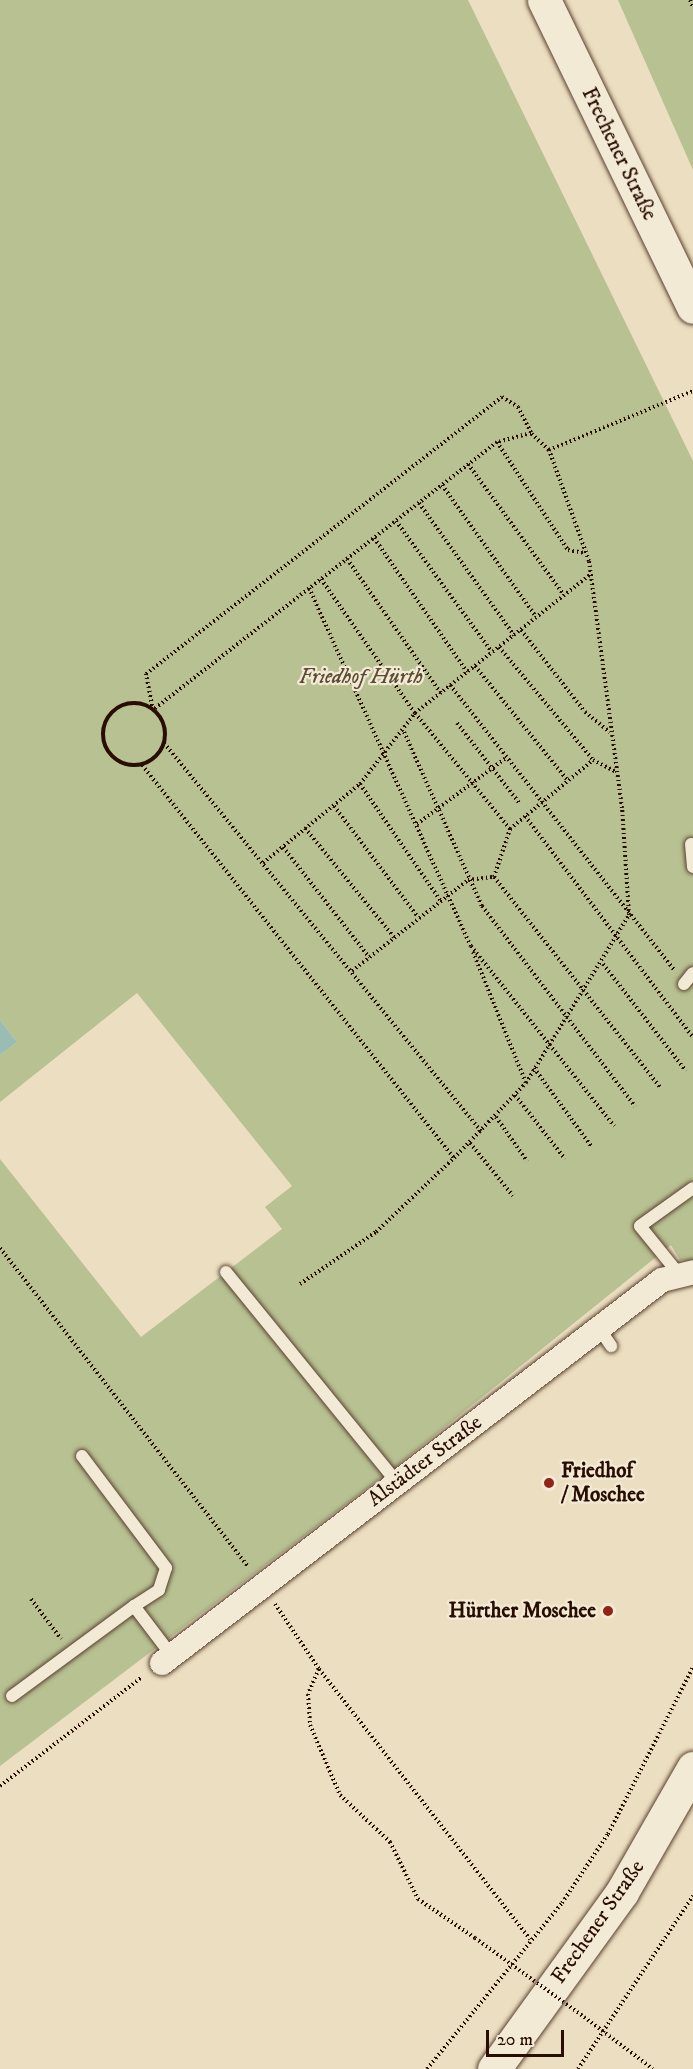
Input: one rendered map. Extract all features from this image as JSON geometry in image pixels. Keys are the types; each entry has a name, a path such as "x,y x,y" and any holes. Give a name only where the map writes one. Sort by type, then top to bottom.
{"main road":[{"name":"Frechener Straße","path":"544,0 693,307"},
{"name":"Frechener Straße","path":"494,2069 622,1892 693,1768"}],"street":[{"name":"Alstädter Straße","path":"167,1659 262,1584 401,1487 605,1337 685,1273"}],"lane":[{"path":"690,844 693,867"},
{"path":"684,984 693,973"},
{"path":"685,1273 640,1226 693,1188"},
{"path":"225,1272 401,1487"},
{"path":"12,1696 159,1590 166,1568 82,1455"},
{"path":"134,1606 167,1659"}],"path":[{"path":"690,0 693,8"},
{"path":"549,450 693,391"},
{"path":"300,1284 376,1233 496,1117 526,1083 534,1068 552,1046 603,964 629,915 615,772 590,574 585,553 549,450 531,433 518,407 502,397 146,674 153,710 164,724 164,743 481,1131"},
{"path":"454,1158 142,765 113,757 104,729 123,705 153,710 497,442 531,433"},
{"path":"497,442 568,550 585,553"},
{"path":"468,464 564,595"},
{"path":"442,484 536,617"},
{"path":"419,503 514,635"},
{"path":"396,521 492,652"},
{"path":"374,538 467,672"},
{"path":"347,559 441,693"},
{"path":"263,863 360,784 404,732 415,713 590,574"},
{"path":"321,579 415,713 470,785 510,829"},
{"path":"309,588 449,893 526,1083"},
{"path":"520,630 585,712 610,732"},
{"path":"499,647 593,760 615,772"},
{"path":"475,666 568,781"},
{"path":"450,685 684,984"},
{"path":"457,723 520,804"},
{"path":"404,732 468,880 482,906 635,1106"},
{"path":"142,765 164,743"},
{"path":"417,824 438,811 506,758"},
{"path":"494,877 510,829 593,760"},
{"path":"360,784 440,900"},
{"path":"334,806 418,918"},
{"path":"525,816 693,1037"},
{"path":"305,828 394,937"},
{"path":"283,847 369,957"},
{"path":"352,971 468,880 494,877"},
{"path":"494,877 660,1088"},
{"path":"471,946 614,1126"},
{"path":"603,964 686,1071"},
{"path":"534,1068 591,1146"},
{"path":"515,1095 565,1159"},
{"path":"496,1117 527,1161"},
{"path":"470,1143 513,1196"},
{"path":"0,1248 262,1584 319,1669 530,1939"},
{"path":"31,1599 71,1653"},
{"path":"0,1786 167,1659"},
{"path":"428,2069 530,1939 608,1834 693,1667"},
{"path":"319,1669 308,1694 310,1725 340,1795 390,1842 418,1899 475,1938 653,2069"},
{"path":"578,2069 606,2033 693,1896"}],"green space":[{"name":"Friedhof Hürth","path":"0,0 468,0 693,461 693,1262 680,1260 671,1245 399,1464 0,1766 0,1159 141,1337 282,1229 265,1207 292,1186 137,993 0,1102 0,1055 17,1042 0,1020"},
{"path":"618,0 693,0 693,170"}],"water":[{"path":"0,1020 17,1042 0,1055"}],"place":[{"name":"Friedhof / Moschee","path":"549,1483"},
{"name":"Hürther Moschee","path":"608,1611"}]}
